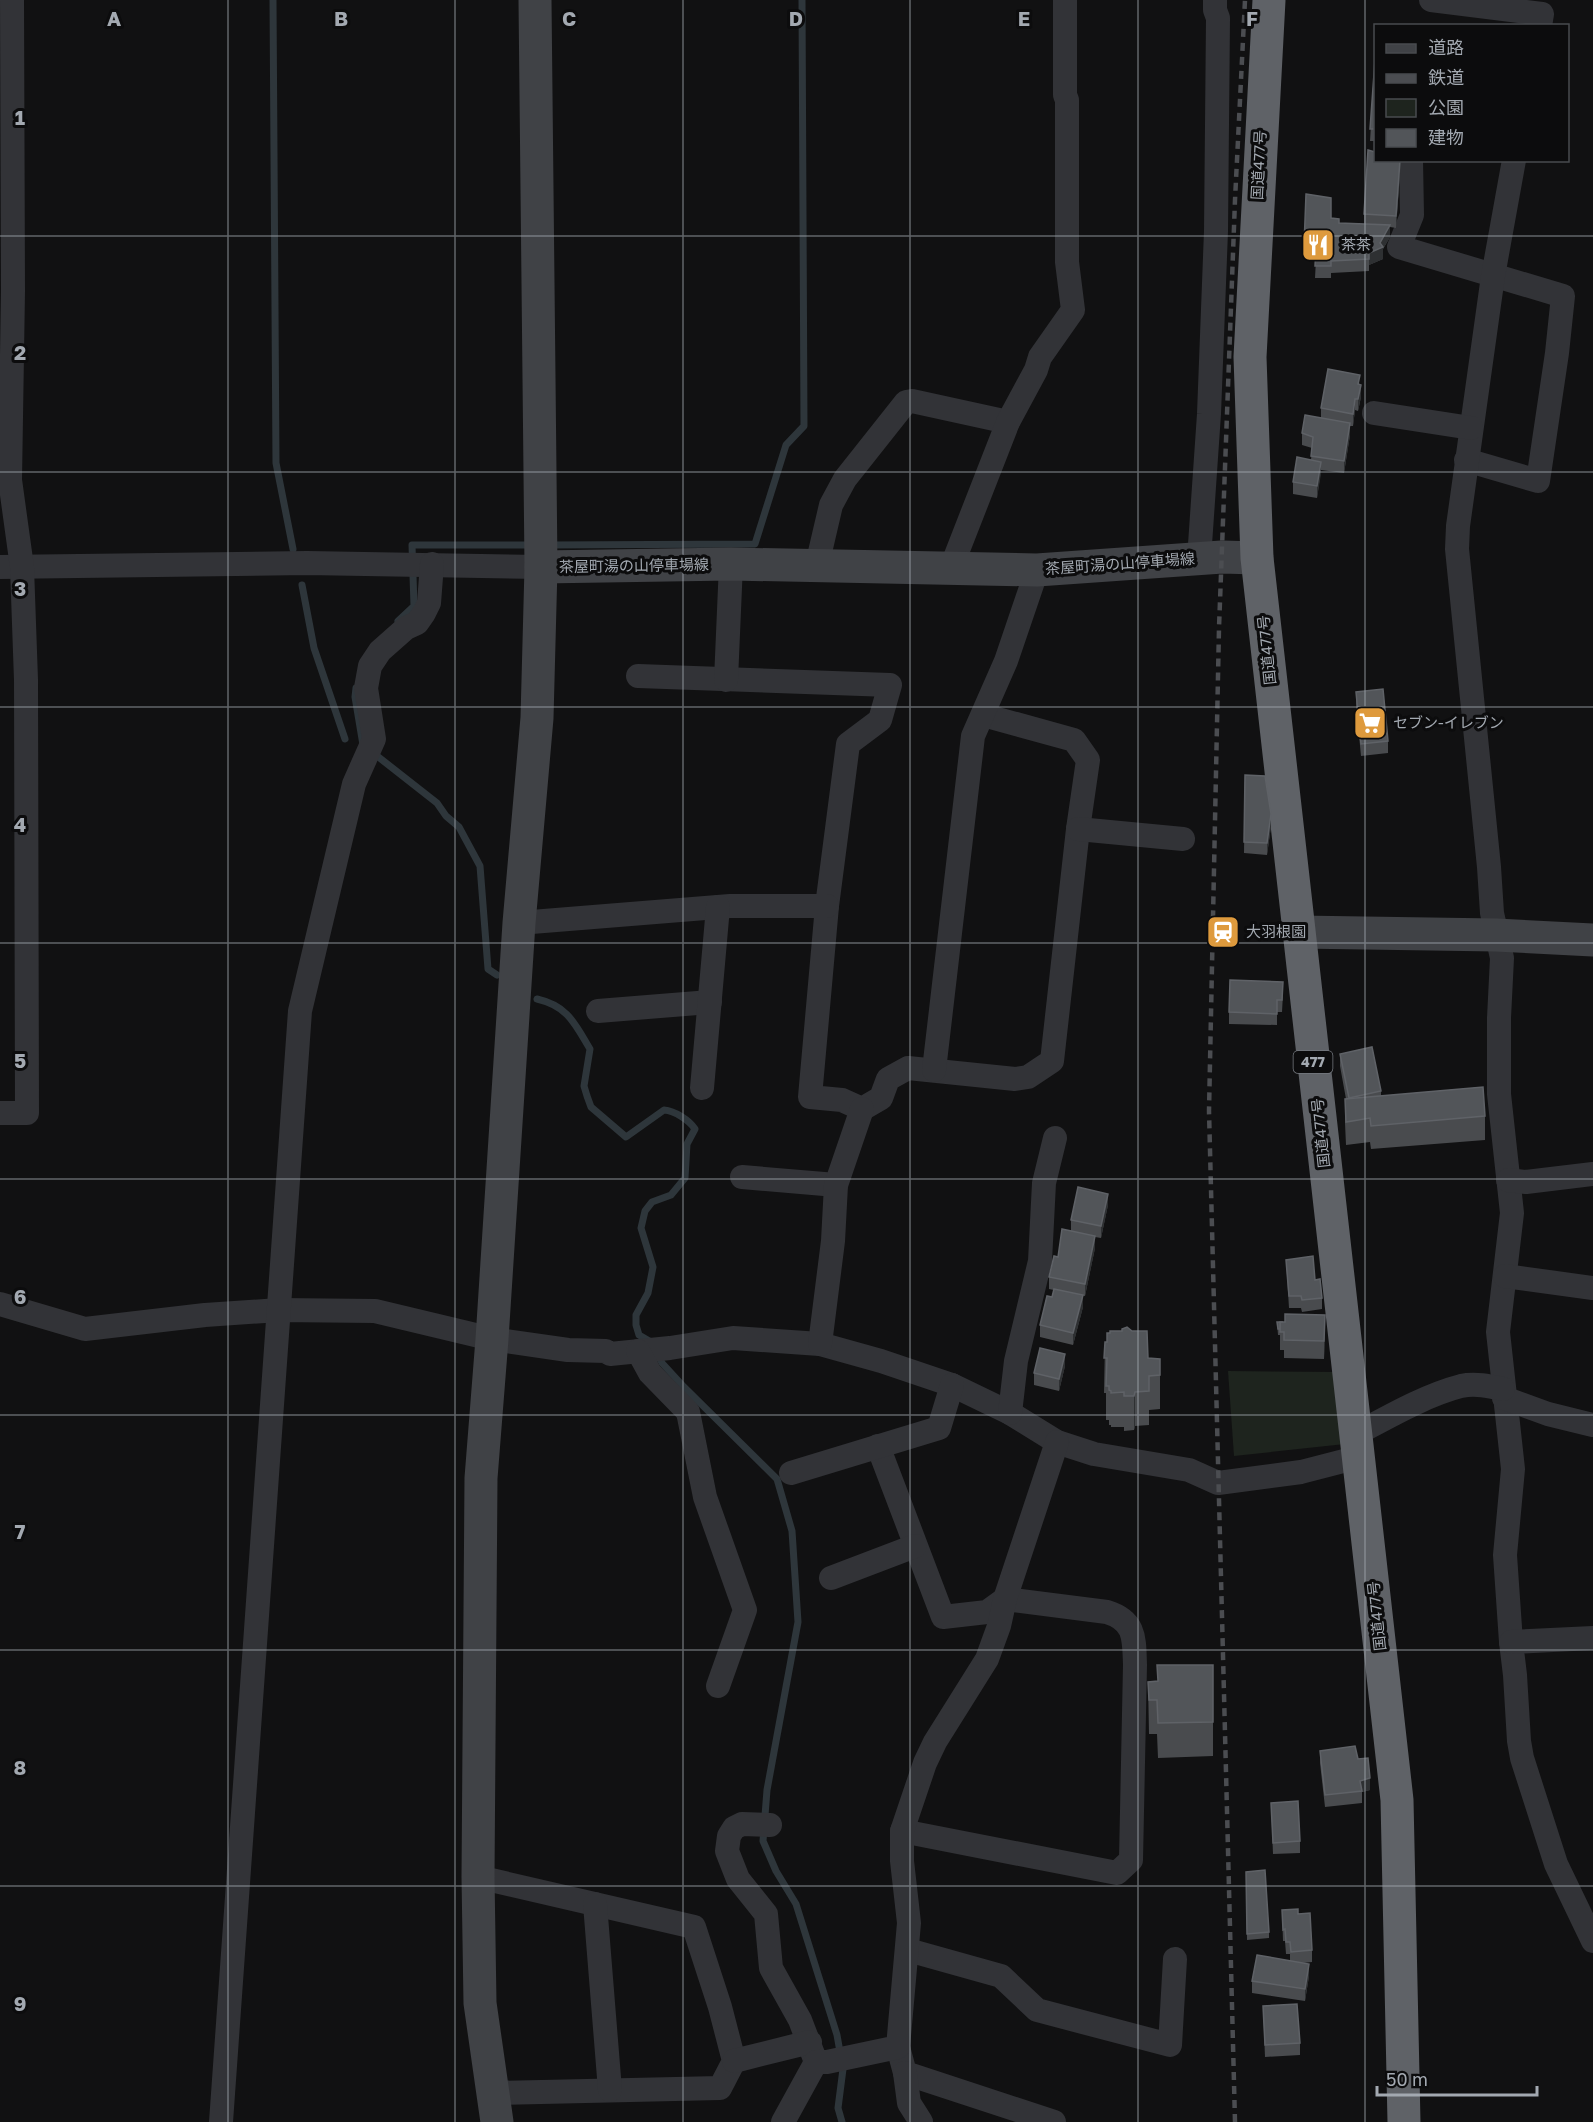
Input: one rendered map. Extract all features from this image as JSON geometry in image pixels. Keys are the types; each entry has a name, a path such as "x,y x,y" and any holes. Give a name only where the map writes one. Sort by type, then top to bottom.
{"highway":[{"name":"国道477号","path":"1269,0 1250,357 1257,558 1397,1800 1404,2122"}],"street":[{"path":"0,1113 27,1113 26,680 11,567 12,0"},
{"path":"478,1877 694,1927 720,2007 734,2061 720,2088 610,2090 494,2108 480,2003 478,1877 481,1478 519,923 537,718 541,552 535,0"},
{"path":"951,568 1008,422 1036,370 1040,357 1073,310 1067,262 1068,100 1065,95 1065,0"},
{"path":"1199,559 1209,414 1216,231 1218,18 1215,0"},
{"path":"1431,0 1471,10 1542,13"},
{"path":"1411,162 1412,215 1399,247 1563,296 1538,482 1466,460"},
{"path":"1514,162 1493,276 1466,460 1457,549 1492,913 1502,958 1498,1017 1499,1094 1512,1213 1498,1332 1513,1469 1505,1555 1519,1741 1522,1758 1556,1864 1593,1941"},
{"path":"817,565 831,505 845,479 906,402 912,401 1008,422"},
{"path":"1374,413 1471,428"},
{"path":"11,567 429,563 541,552"},
{"name":"茶屋町湯の山停車場線","path":"541,552 731,564 1037,570 1199,559 1257,558"},
{"path":"221,2122 300,1011 354,784 374,739 366,688 370,666 380,651 406,628 417,623 424,614 429,603 429,563"},
{"path":"726,680 731,564"},
{"path":"934,1070 973,736 1006,661 1037,570"},
{"path":"638,676 890,685 880,720 848,744 827,906 810,1097 842,1100 862,1109"},
{"path":"820,1344 833,1241 836,1185 862,1109 881,1098 888,1079 908,1068 1016,1079 1028,1077 1052,1061 1088,760 1074,740 982,715"},
{"path":"1078,829 1183,839"},
{"path":"519,923 718,907 827,906"},
{"path":"702,1089 718,907"},
{"path":"1299,932 1496,935 1593,940"},
{"path":"598,1011 710,1002"},
{"path":"1010,1413 1016,1361 1040,1261 1044,1183 1055,1138"},
{"path":"1508,1180 1526,1182 1593,1174"},
{"path":"742,1177 836,1185"},
{"path":"1505,1276 1593,1288"},
{"path":"0,1304 85,1329 205,1315 279,1310 375,1311 492,1339 568,1350 606,1351 610,1354 733,1338 820,1344 881,1361 952,1385 1010,1413 1057,1442 1094,1454 1189,1470 1218,1483 1301,1472 1357,1445 1409,1406 1462,1386 1480,1385 1504,1393 1548,1414 1593,1425"},
{"path":"642,1351 650,1373 688,1412 705,1497 745,1610 718,1686"},
{"path":"791,1473 939,1428 952,1385"},
{"path":"921,2122 909,2103 905,2073 898,2047 909,1923 902,1861 902,1831 930,1753 987,1659 1057,1442"},
{"path":"878,1446 943,1617 987,1612 1005,1599 1107,1612 1120,1616 1127,1623 1134,1640 1131,1860 1117,1873 902,1831"},
{"path":"831,1578 915,1546"},
{"path":"1511,1642 1593,1638"},
{"path":"761,1824 742,1824 734,1828 729,1836 727,1851 738,1879 766,1914 771,1968 818,2055"},
{"path":"595,1904 610,2090"},
{"path":"908,1950 1001,1976 1037,2010 1170,2045 1175,1959"},
{"path":"734,2061 818,2055 855,2056 898,2047"},
{"path":"783,2122 818,2055"},
{"path":"905,2073 1054,2122"}],"green space":[{"path":"1228,1371 1338,1372 1345,1444 1234,1456"}],"building":[{"path":"1374,74 1374,129 1370,129"},
{"path":"1368,150 1374,152 1374,162 1400,162 1396,216 1364,214"},
{"path":"1306,194 1331,198 1331,218 1339,219 1339,223 1390,225 1380,243 1383,247 1369,253 1369,259 1331,261 1331,266 1315,266 1316,247 1304,246"},
{"path":"1328,369 1360,375 1358,384 1361,385 1358,399 1355,399 1353,414 1321,408"},
{"path":"1305,415 1350,423 1344,461 1311,456 1313,437 1302,433"},
{"path":"1297,457 1321,462 1317,486 1293,482"},
{"path":"1383,689 1388,741 1361,744 1356,692"},
{"path":"1245,775 1265,776 1271,814 1267,843 1244,842"},
{"path":"1230,980 1283,982 1282,1000 1277,1000 1277,1014 1229,1012"},
{"path":"1372,1047 1381,1091 1349,1098 1340,1054"},
{"path":"1483,1087 1485,1116 1371,1126 1370,1118 1346,1122 1345,1099"},
{"path":"1078,1187 1108,1194 1101,1226 1071,1220"},
{"path":"1062,1229 1095,1236 1085,1284 1049,1277 1054,1256 1058,1257"},
{"path":"1313,1256 1315,1280 1320,1279 1322,1298 1302,1300 1301,1296 1289,1296 1286,1260"},
{"path":"1054,1289 1083,1295 1073,1333 1040,1325 1047,1296 1052,1297"},
{"path":"1285,1314 1325,1315 1324,1341 1284,1340 1284,1332 1280,1332 1280,1322 1285,1322"},
{"path":"1127,1327 1132,1331 1147,1331 1148,1358 1160,1359 1160,1375 1149,1376 1149,1391 1135,1392 1134,1396 1124,1396 1124,1392 1111,1393 1109,1386 1106,1386 1107,1358 1104,1358 1107,1333 1122,1331"},
{"path":"1040,1348 1065,1354 1059,1379 1034,1373"},
{"path":"1157,1665 1213,1665 1213,1722 1158,1723 1157,1700 1149,1700 1148,1682 1158,1681"},
{"path":"1355,1746 1358,1759 1368,1758 1370,1778 1360,1781 1362,1791 1325,1795 1320,1751"},
{"path":"1298,1801 1300,1841 1273,1843 1271,1803"},
{"path":"1265,1870 1269,1932 1247,1934 1246,1872"},
{"path":"1298,1909 1298,1914 1310,1913 1312,1950 1291,1952 1290,1942 1286,1942 1285,1929 1283,1930 1282,1910"},
{"path":"1257,1955 1309,1964 1305,1989 1252,1981"},
{"path":"1297,2004 1300,2043 1265,2045 1263,2006"}],"waterway":[{"path":"273,0 276,463 293,549"},
{"path":"548,545 755,544 786,445 804,426 802,0"},
{"path":"398,621 414,606 412,545 531,545"},
{"path":"302,585 314,648 345,739"},
{"path":"356,688 355,697 363,745"},
{"path":"372,752 437,803 446,816 459,827 480,866 488,969 497,975"},
{"path":"537,999 548,1002 563,1011 580,1032 590,1049 584,1086 591,1107 626,1137 664,1110 681,1116 695,1129 687,1144 685,1178 671,1195 652,1202 645,1211 641,1228 653,1267 648,1293 636,1315 636,1325 639,1335 651,1342"},
{"path":"658,1355 662,1363 684,1387 777,1479 792,1531 798,1622 767,1790 763,1841 776,1871 796,1904 837,2035 843,2069 838,2108 842,2122"}],"railway":[{"path":"1235,2122 1209,1111 1219,628 1245,0"}],"place":[{"name":"茶茶","path":"1318,245"},
{"name":"セブン-イレブン","path":"1370,723"},
{"name":"大羽根園","path":"1223,932"}]}
